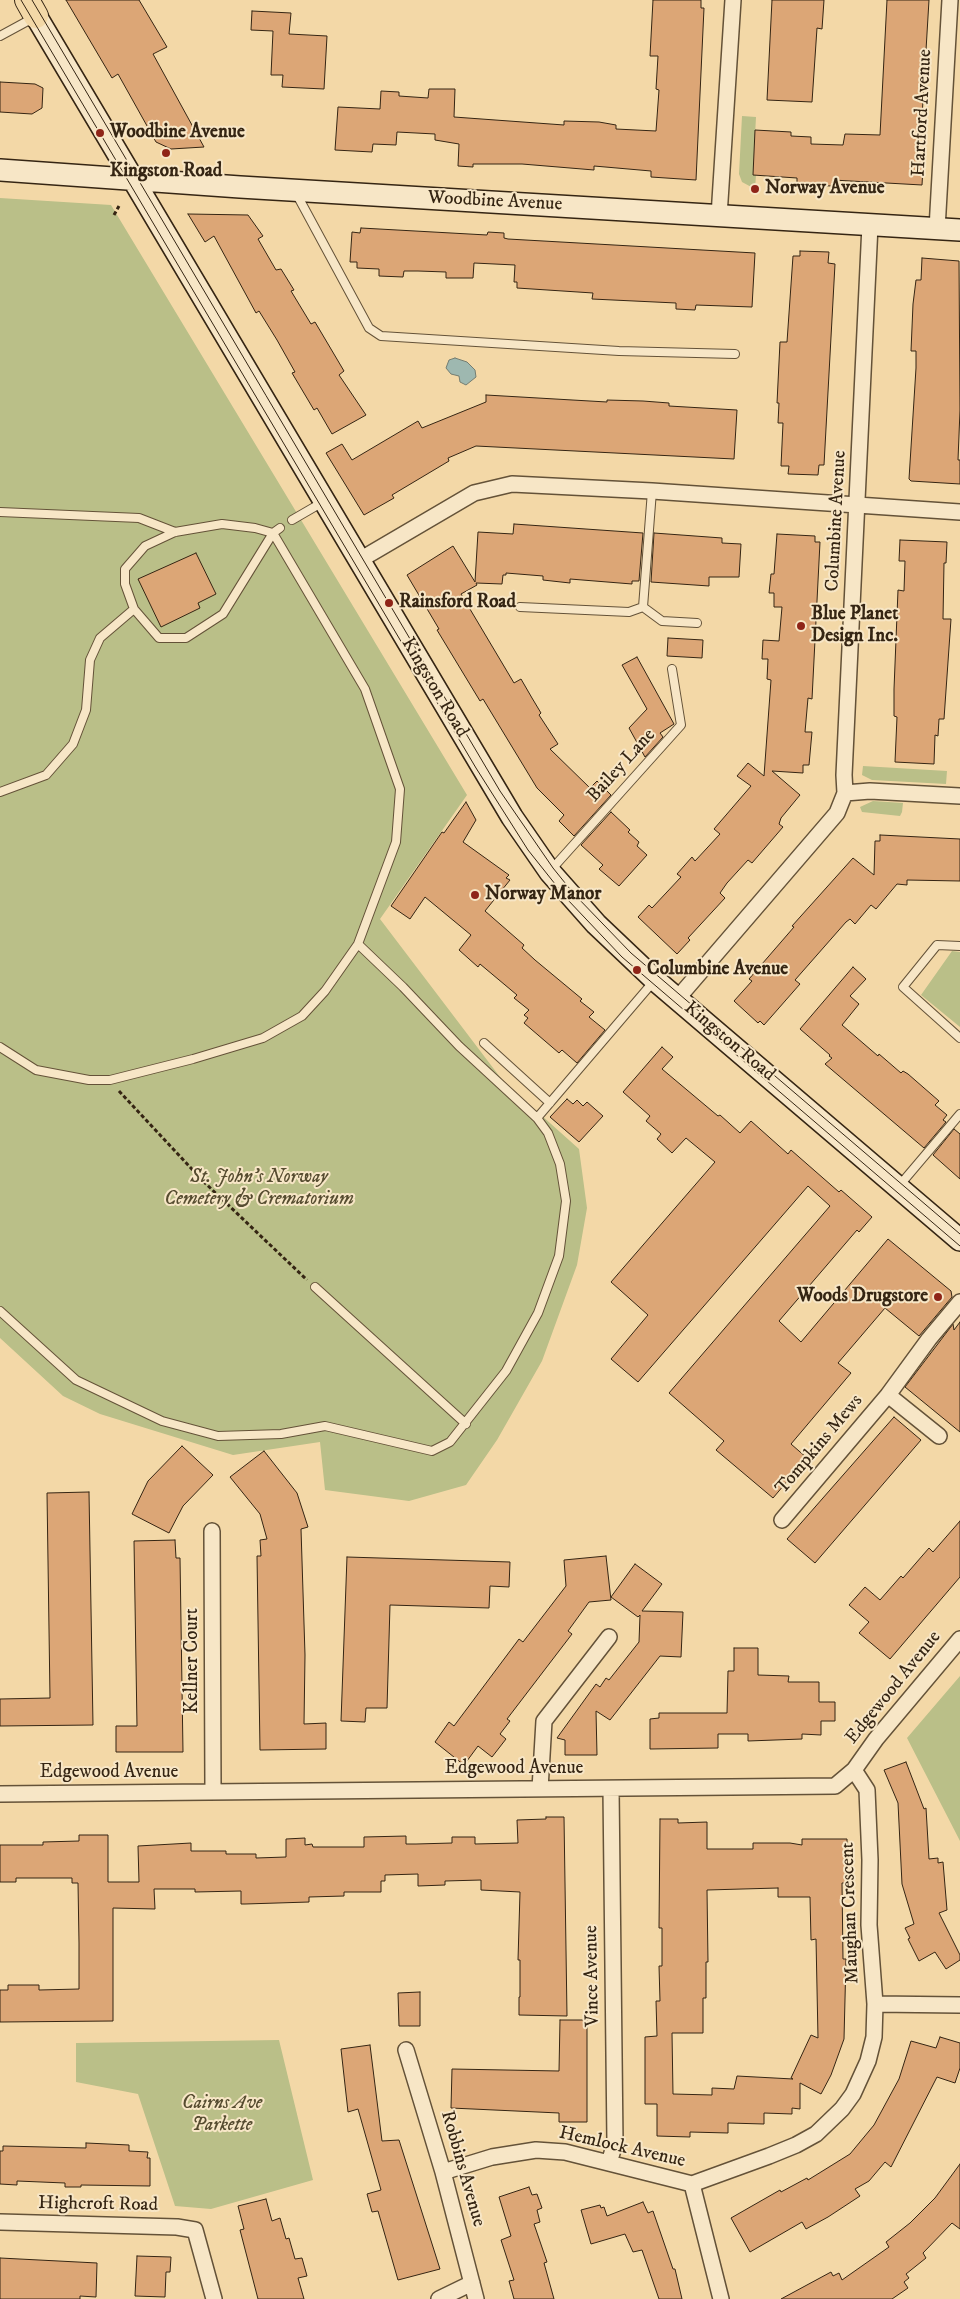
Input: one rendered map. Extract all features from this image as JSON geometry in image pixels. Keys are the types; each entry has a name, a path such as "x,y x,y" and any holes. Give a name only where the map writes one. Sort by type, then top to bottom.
{"main road":[{"name":"Kingston Road","path":"32,8 358,561 512,817 550,872 596,924 655,980 960,1240"},
{"name":"Woodbine Avenue","path":"0,170 133,180 960,230"}],"street":[{"path":"719,216 733,0"},
{"name":"Hartford Avenue","path":"937,229 950,0"},
{"name":"Columbine Avenue","path":"677,998 837,813 845,793 844,775 870,224"},
{"path":"358,561 474,493 488,488 512,484 652,491 960,512"},
{"path":"845,793 870,791 960,796"},
{"name":"Tompkins Mews","path":"782,1520 888,1396 929,1339 960,1302"},
{"name":"Tompkins Mews","path":"888,1396 939,1436"},
{"name":"Kellner Court","path":"212,1531 213,1792"},
{"path":"540,1789 544,1721 609,1636"},
{"name":"Edgewood Avenue","path":"0,1794 835,1786 854,1770 876,1739 960,1639"},
{"name":"Maughan Crescent","path":"854,1770 867,1790 870,1860 869,1925 875,2004 960,2005"},
{"name":"Vince Avenue","path":"609,2162 615,2143 611,1789"},
{"name":"Hemlock Avenue","path":"444,2172 492,2157 536,2150 565,2152 609,2162 649,2175 692,2184 796,2146 816,2134 829,2123 853,2094 868,2061 874,2036 875,2004"},
{"name":"Robbins Avenue","path":"406,2050 444,2172 476,2299"},
{"path":"692,2184 721,2299"},
{"name":"Highcroft Road","path":"0,2222 177,2227 195,2230 214,2299"},
{"path":"439,2299 472,2283"}],"lane":[{"path":"0,36 32,8"},
{"path":"295,190 307,217 369,328 380,336 619,351 735,354"},
{"path":"643,607 652,491"},
{"path":"292,520 324,501"},
{"path":"0,512 139,518 175,532"},
{"path":"0,1048 36,1070 89,1080 110,1080 263,1038 302,1016 325,991 358,944 396,842 400,789 365,689 273,533 255,528 222,524 175,532 145,546 125,568 125,584 134,609 159,638 186,638 223,614 273,533 280,528"},
{"path":"520,607 628,612 643,607"},
{"path":"643,607 662,621 696,623"},
{"path":"0,792 46,775 73,744 86,710 90,660 100,638 134,609"},
{"name":"Bailey Lane","path":"550,872 681,725 672,669"},
{"path":"0,1311 76,1380 162,1421 218,1436 281,1434 325,1426 432,1451 450,1442 506,1371 538,1313 559,1256 566,1200 560,1164 548,1133 537,1118 459,1046 403,987 358,944"},
{"path":"960,946 937,945 903,987 960,1038"},
{"path":"537,1118 655,980"},
{"path":"484,1043 550,1103"},
{"path":"898,1188 960,1114"},
{"path":"315,1287 466,1424"}],"path":[{"path":"114,215 119,206"},
{"path":"110,1080 204,1182 315,1287"}],"green space":[{"path":"742,116 756,117 753,175 756,175 755,189 742,182 739,174"},
{"name":"St. John's Norway Cemetery & Crematorium","path":"0,198 111,205 467,795 380,919 503,1081 579,1149 587,1208 577,1265 542,1361 497,1440 466,1485 409,1501 325,1490 320,1442 233,1455 100,1414 63,1396 0,1338"},
{"path":"863,766 947,771 946,784 872,780 862,775"},
{"path":"873,801 903,803 902,812 900,816 862,812 860,807"},
{"path":"952,951 960,952 960,1027 921,995"},
{"path":"960,1676 960,1841 907,1738"},
{"name":"Cairns Ave Parkette","path":"279,2040 313,2180 211,2209 175,2206 138,2094 76,2082 76,2043"}],"water":[{"path":"455,358 467,362 475,370 476,377 466,385 460,382 459,376 451,374 446,368 449,360"}],"building":[{"path":"66,0 139,0 167,47 153,54 204,147 171,149 156,142 118,74 112,78"},
{"path":"653,0 701,0 701,8 704,8 696,180 651,177 651,171 594,166 594,170 522,164 473,164 473,167 458,166 459,144 435,140 435,134 397,132 396,145 373,144 372,152 335,150 338,107 380,109 381,91 399,92 399,96 428,98 429,89 455,89 454,117 564,125 564,121 599,122 616,125 616,129 656,131 659,90 656,89 658,56 650,56"},
{"path":"772,0 824,0 822,29 817,28 812,102 767,100"},
{"path":"887,0 929,0 922,117 918,117 917,150 924,151 922,185 833,180 833,186 797,185 797,178 753,175 755,130 791,132 791,136 811,137 811,144 843,145 845,134 880,135"},
{"path":"252,11 291,13 289,34 327,36 324,89 282,87 283,75 271,75 273,31 251,30"},
{"path":"0,82 35,84 43,88 42,108 32,114 0,112"},
{"path":"188,214 248,215 263,236 258,239 276,270 281,269 294,290 291,291 311,324 315,322 344,371 339,375 366,415 332,434 317,408 314,410 292,373 295,372 259,311 256,313 214,236 205,242"},
{"path":"361,228 487,235 488,232 504,233 504,238 508,239 755,253 752,307 696,305 695,310 676,309 676,303 592,299 593,293 517,288 517,282 514,282 515,265 474,263 473,278 446,278 446,272 418,271 404,271 403,277 379,276 379,269 357,268 357,262 350,262 352,232 360,233"},
{"path":"800,251 829,252 828,263 835,264 824,465 819,465 818,475 788,474 789,466 781,466 783,423 778,423 779,403 777,403 780,342 787,342 793,256 800,256"},
{"path":"922,258 959,261 960,410 958,460 960,460 960,484 911,481 909,479 916,368 916,351 911,351 913,304 916,280 921,280"},
{"path":"486,395 607,402 607,400 643,401 669,403 669,406 737,410 734,459 476,446 448,458 449,461 392,495 394,498 364,515 326,453 342,444 352,460 418,421 422,428 486,402"},
{"path":"514,524 643,533 639,581 632,581 632,584 570,579 570,583 543,580 543,576 506,573 506,575 503,575 502,584 476,583 477,585 461,594 514,683 521,679 541,713 539,715 558,744 550,749 590,788 597,781 611,795 574,836 559,821 564,815 537,788 483,699 480,701 437,630 439,629 407,575 453,546 475,582 478,532 513,534"},
{"path":"654,533 722,538 722,543 741,544 739,577 709,577 709,586 651,582"},
{"path":"777,534 815,536 815,542 820,542 812,699 808,698 805,732 812,732 809,765 803,765 803,773 772,771 800,795 781,818 779,824 783,827 752,863 748,860 727,883 720,893 725,898 688,938 690,940 677,954 638,917 649,905 652,908 681,877 677,874 692,857 695,861 720,834 714,829 751,786 737,776 748,763 764,776 771,680 767,679 768,659 762,659 763,640 779,641 782,607 774,607 774,593 769,593 771,574 774,574"},
{"path":"900,540 947,542 946,563 944,563 943,619 951,619 944,719 939,719 938,736 935,735 934,764 895,762 897,717 894,716 894,689 898,590 904,591 905,561 899,561"},
{"path":"196,553 216,594 198,603 200,608 161,627 138,579"},
{"path":"668,638 703,640 702,658 667,656"},
{"path":"637,657 674,724 660,733 663,737 645,757 629,728 647,709 622,665"},
{"path":"466,802 476,820 463,842 509,875 506,878 510,880 485,911 524,945 522,948 535,960 582,999 580,1001 594,1012 589,1017 605,1030 577,1063 562,1050 559,1053 524,1023 528,1018 524,1015 529,1010 514,998 517,995 480,964 478,967 459,950 471,935 425,897 410,919 391,906 442,832 444,833"},
{"path":"611,812 630,830 628,832 639,842 637,846 647,855 619,886 599,869 603,865 581,845"},
{"path":"880,835 960,839 960,881 907,880 907,885 897,884 876,909 871,905 855,924 850,919 846,922 795,980 800,984 764,1025 760,1021 758,1023 734,1001 752,981 749,979 794,927 792,926 853,858 874,875 875,841 880,841"},
{"path":"853,967 866,979 850,996 859,1004 842,1025 878,1056 879,1054 901,1073 903,1071 908,1074 939,1101 935,1105 947,1115 943,1120 946,1122 924,1148 825,1064 832,1058 830,1055 800,1029"},
{"path":"662,1047 673,1057 662,1069 718,1116 720,1115 740,1133 751,1121 788,1154 791,1150 839,1192 841,1190 872,1217 859,1232 857,1230 779,1321 801,1342 888,1239 951,1291 952,1297 919,1336 885,1308 838,1363 851,1373 791,1444 807,1458 773,1498 716,1450 724,1441 669,1393 830,1206 808,1186 638,1382 611,1359 648,1315 611,1282 715,1162 686,1138 672,1153 657,1139 661,1134 646,1121 650,1116 623,1092"},
{"path":"567,1099 573,1104 577,1100 583,1106 587,1102 603,1116 579,1142 550,1117"},
{"path":"954,1129 960,1134 960,1179 933,1155"},
{"path":"960,1322 960,1432 905,1387 953,1324 954,1330"},
{"path":"894,1417 921,1440 815,1563 787,1539"},
{"path":"182,1446 213,1475 183,1506 169,1533 132,1514 148,1481"},
{"path":"264,1451 297,1493 308,1527 301,1529 305,1655 304,1724 326,1723 326,1749 260,1750 257,1556 261,1556 260,1540 267,1539 260,1514 230,1477"},
{"path":"89,1492 93,1725 0,1726 0,1699 50,1698 47,1493"},
{"path":"960,1521 960,1577 890,1659 859,1633 869,1622 849,1605 865,1587 880,1600 901,1576 903,1578 929,1548 933,1552"},
{"path":"175,1540 176,1558 180,1558 183,1752 116,1752 116,1726 137,1726 134,1541"},
{"path":"606,1556 611,1600 589,1602 568,1631 572,1634 507,1719 510,1721 500,1734 506,1739 492,1757 478,1746 464,1765 435,1742 449,1722 454,1726 519,1639 523,1642 566,1586 564,1560"},
{"path":"347,1557 510,1562 509,1587 490,1586 489,1608 390,1605 387,1708 366,1708 365,1722 341,1721"},
{"path":"635,1564 662,1584 642,1611 683,1612 681,1657 660,1656 610,1720 596,1711 597,1755 565,1755 565,1740 557,1738 596,1684 600,1687 606,1678 609,1680 639,1642 640,1615 638,1617 611,1597"},
{"path":"734,1648 758,1648 758,1675 789,1676 788,1682 819,1682 819,1702 835,1702 835,1721 821,1721 821,1735 802,1734 802,1739 748,1741 748,1734 718,1734 718,1748 650,1749 650,1719 659,1718 659,1713 727,1713 728,1671 734,1671"},
{"path":"906,1762 924,1809 926,1808 929,1859 938,1858 938,1863 943,1862 947,1910 939,1913 960,1955 960,1960 946,1969 935,1952 919,1961 908,1939 910,1938 905,1928 914,1924 902,1884 898,1803 884,1770"},
{"path":"546,1817 564,1817 567,2016 519,2015 520,1892 481,1890 481,1880 445,1881 445,1885 418,1886 418,1874 385,1875 385,1881 381,1881 381,1892 344,1892 344,1896 309,1897 309,1902 241,1904 241,1891 195,1892 195,1889 154,1889 155,1909 113,1908 113,2021 0,2022 0,1990 8,1990 8,1985 39,1985 39,1990 79,1989 79,1943 78,1883 72,1883 72,1878 16,1878 16,1882 0,1882 0,1845 43,1845 43,1842 79,1841 79,1835 108,1835 108,1882 139,1882 138,1846 191,1843 191,1851 226,1851 226,1854 256,1854 256,1858 286,1857 286,1839 305,1838 305,1845 312,1844 313,1847 364,1847 364,1837 406,1836 406,1844 452,1843 452,1837 475,1837 475,1844 518,1843 517,1820 546,1819"},
{"path":"660,1819 678,1819 678,1823 707,1822 707,1849 753,1849 753,1843 790,1843 802,1845 802,1839 847,1839 847,1883 842,1883 843,1959 846,1959 844,2039 831,2075 821,2094 800,2083 800,2109 792,2108 792,2114 764,2113 764,2124 728,2123 728,2133 690,2132 690,2137 657,2136 657,2104 645,2104 645,2037 657,2036 656,2001 660,2001 659,1966 662,1966 662,1928 659,1928","holes":["778,1888 778,1897 810,1897 811,1940 816,1939 818,2038 811,2035 791,2078 793,2079 737,2076 734,2089 712,2088 712,2095 673,2094 672,2033 703,2033 703,1998 706,1998 706,1962 708,1962 707,1890"]},
{"path":"420,1992 420,2026 399,2026 398,1993"},
{"path":"560,2020 587,2020 587,2122 559,2122 559,2113 451,2108 452,2069 559,2071"},
{"path":"940,2037 960,2043 960,2068 955,2083 937,2077 891,2167 885,2162 869,2181 855,2189 860,2196 828,2217 806,2229 802,2222 750,2252 731,2218 780,2190 781,2192 807,2178 808,2180 850,2154 874,2125 899,2079 911,2041 936,2048"},
{"path":"370,2045 382,2141 399,2140 440,2269 398,2280 378,2211 372,2212 367,2194 381,2190 358,2109 348,2112 341,2049"},
{"path":"86,2143 129,2145 129,2151 148,2152 147,2158 150,2158 150,2186 81,2185 81,2187 65,2187 65,2183 17,2181 17,2185 0,2184 0,2151 3,2151 3,2146 86,2148"},
{"path":"960,2164 960,2229 952,2223 923,2253 926,2258 906,2274 909,2278 904,2282 908,2288 892,2299 781,2299 831,2272 833,2276 839,2273 842,2280 889,2247 886,2242 910,2223 935,2198"},
{"path":"529,2187 532,2195 537,2194 542,2208 537,2210 540,2222 534,2224 547,2262 544,2263 554,2299 514,2299 509,2281 514,2280 501,2240 511,2236 499,2197"},
{"path":"266,2199 272,2221 280,2218 286,2239 289,2238 295,2259 302,2258 307,2276 298,2278 304,2299 258,2299 240,2230 244,2229 238,2206"},
{"path":"643,2202 648,2213 653,2211 673,2269 675,2269 682,2299 659,2299 642,2250 633,2252 625,2234 591,2244 581,2210 600,2205 601,2208 604,2207 607,2216"},
{"path":"137,2256 171,2257 170,2272 166,2272 165,2297 135,2296"},
{"path":"0,2258 97,2263 96,2297 80,2296 80,2299 0,2299"}],"tram line":[{"path":"21,0 476,768 528,850 567,899 622,957 960,1246"},
{"path":"32,0 500,791 553,868 574,894 631,953 960,1234"}],"place":[{"name":"Woodbine Avenue","path":"100,133"},
{"name":"Kingston Road","path":"166,153"},
{"name":"Norway Avenue","path":"755,189"},
{"name":"Rainsford Road","path":"389,603"},
{"name":"Blue Planet Design Inc.","path":"801,626"},
{"name":"Norway Manor","path":"475,895"},
{"name":"Columbine Avenue","path":"637,970"},
{"name":"Woods Drugstore","path":"938,1297"}]}
